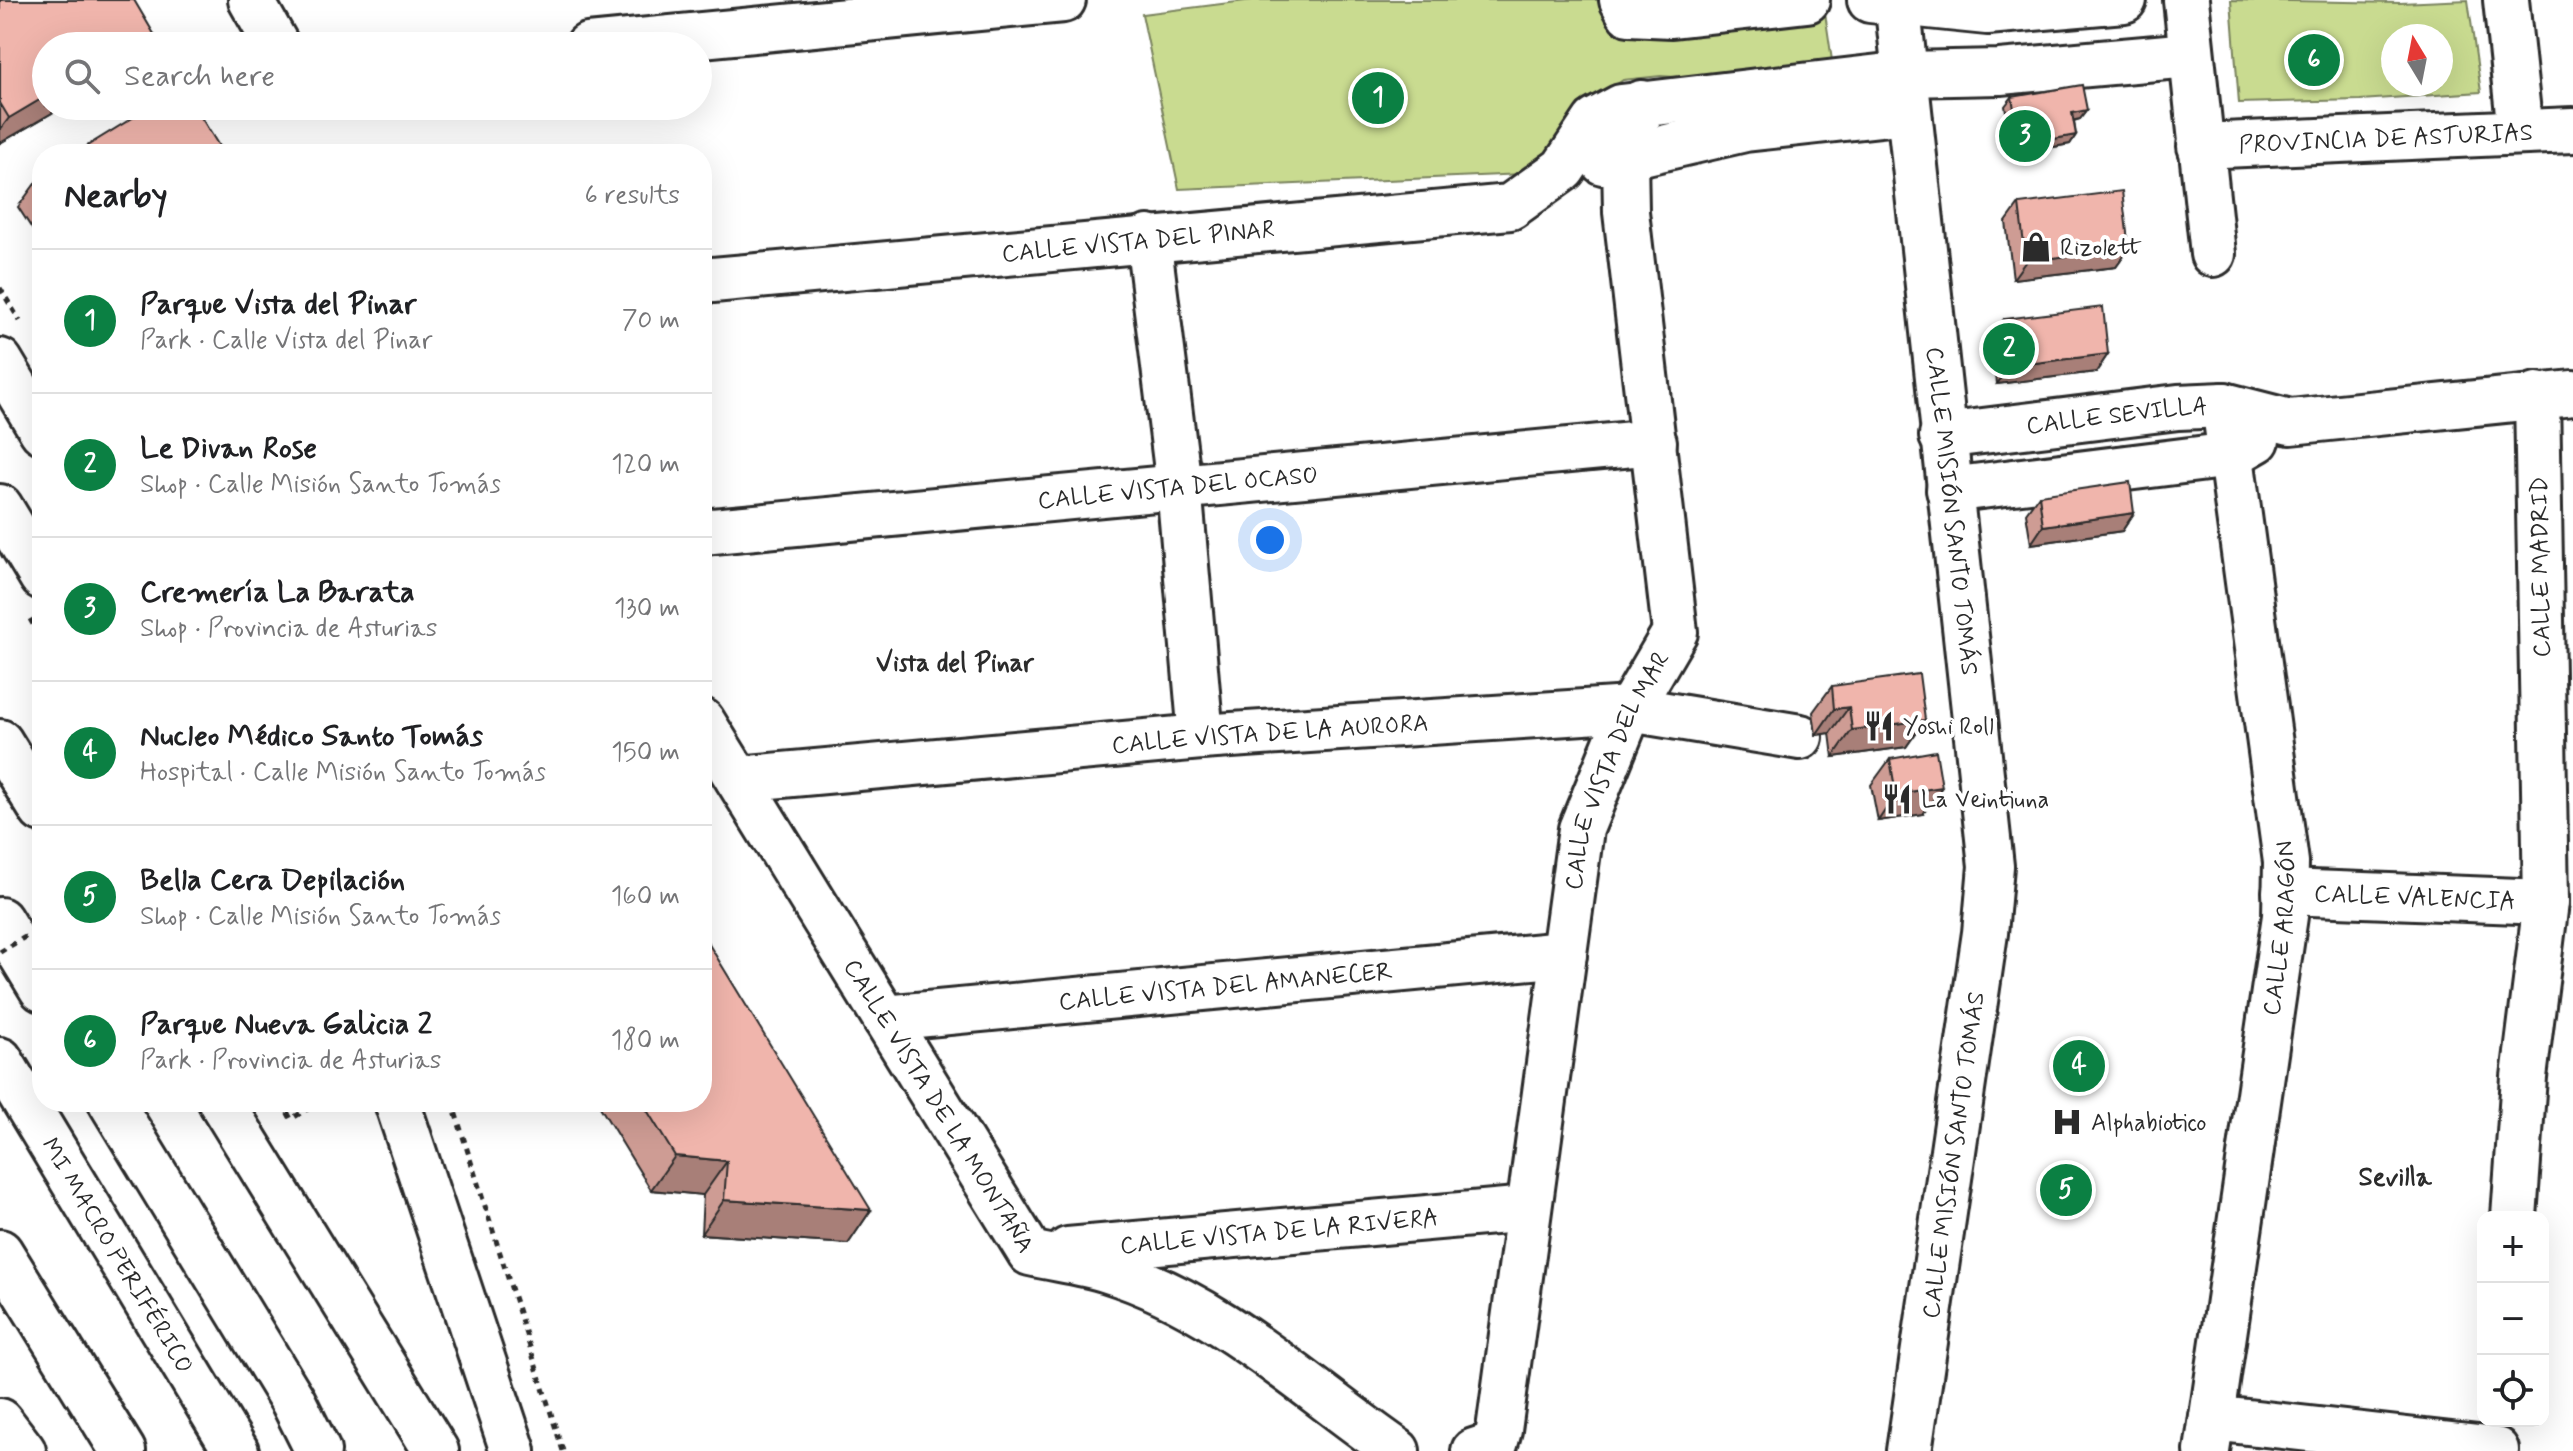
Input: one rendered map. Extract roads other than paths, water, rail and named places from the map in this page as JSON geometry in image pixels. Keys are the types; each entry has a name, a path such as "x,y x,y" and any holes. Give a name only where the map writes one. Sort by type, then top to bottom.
{"main road":[{"path":"251,0 269,32"},
{"path":"704,32 910,7 1063,0"},
{"path":"1622,0 1629,13 1672,15 1807,0"},
{"path":"1888,1 1951,11 1987,12 2124,0"},
{"path":"2186,0 2213,254"},
{"path":"2506,0 2520,132"},
{"name":"CALLE MISIÓN SANTO TOMÁS","path":"1888,1 1906,92 1991,866 1985,933 1909,1451"},
{"path":"1906,92 2000,72 2190,55"},
{"name":"CALLE VISTA DEL PINAR","path":"712,280 1510,207 1563,169 1595,121 1606,112 1642,103 1906,92"},
{"name":"CALLE VISTA DEL PINAR","path":"1563,169 1625,158 1906,92"},
{"name":"CALLE VISTA DEL MAR","path":"1484,1447 1528,1209 1581,829 1630,709 1675,632 1626,212 1625,158 1642,103"},
{"name":"PROVINCIA DE ASTURIAS","path":"2200,146 2573,130"},
{"path":"1148,238 1179,486 1201,737"},
{"path":"0,361 32,414"},
{"name":"CALLE SEVILLA","path":"1942,436 2178,407 2224,405 2290,422 2555,394"},
{"name":"CALLE MADRID","path":"2514,1211 2524,1077 2546,902 2555,394"},
{"name":"CALLE ARAGÓN","path":"2210,1435 2285,916 2286,862 2224,405"},
{"name":"CALLE SEVILLA","path":"1949,490 2231,455 2290,422"},
{"name":"CALLE VISTA DEL OCASO","path":"712,531 1654,442"},
{"path":"0,507 32,560"},
{"name":"CALLE VISTA DE LA AURORA","path":"738,779 1201,737 1630,709 1800,737"},
{"name":"CALLE VISTA DE LA MONTAÑA","path":"712,737 1030,1253 1107,1270 1156,1289 1223,1324 1288,1367 1397,1451"},
{"path":"0,742 32,794"},
{"name":"CALLE VALENCIA","path":"2285,892 2546,902"},
{"path":"0,920 32,973"},
{"name":"CALLE VISTA DEL AMANECER","path":"885,1018 1564,954"},
{"name":"MI MACRO PERIFÉRICO","path":"0,1060 232,1446"},
{"path":"117,1112 293,1401 318,1451"},
{"path":"227,1112 436,1451"},
{"path":"400,1112 513,1451"},
{"name":"CALLE VISTA DE LA RIVERA","path":"1030,1253 1528,1209"},
{"path":"0,1252 123,1451"},
{"path":"293,1401 334,1451"},
{"path":"0,1421 23,1451"},
{"path":"2210,1435 2496,1450 2498,1427"}],"place":[{"name":"Parque Nueva Galicia 2","path":"2314,60"},
{"name":"Parque Vista del Pinar","path":"1378,98"},
{"name":"Cremería La Barata","path":"2025,136"},
{"name":"Rizolett","path":"2036,247"},
{"name":"Le Divan Rose","path":"2009,349"},
{"name":"Yoshi Roll","path":"1879,726"},
{"name":"La Veintiuna","path":"1897,799"},
{"name":"Nucleo Médico Santo Tomás","path":"2079,1066"},
{"name":"Alphabiotico","path":"2067,1122"},
{"name":"Bella Cera Depilación","path":"2066,1190"}],"district":[{"name":"Vista del Pinar","path":"955,662"},
{"name":"Sevilla","path":"2395,1176"}]}
